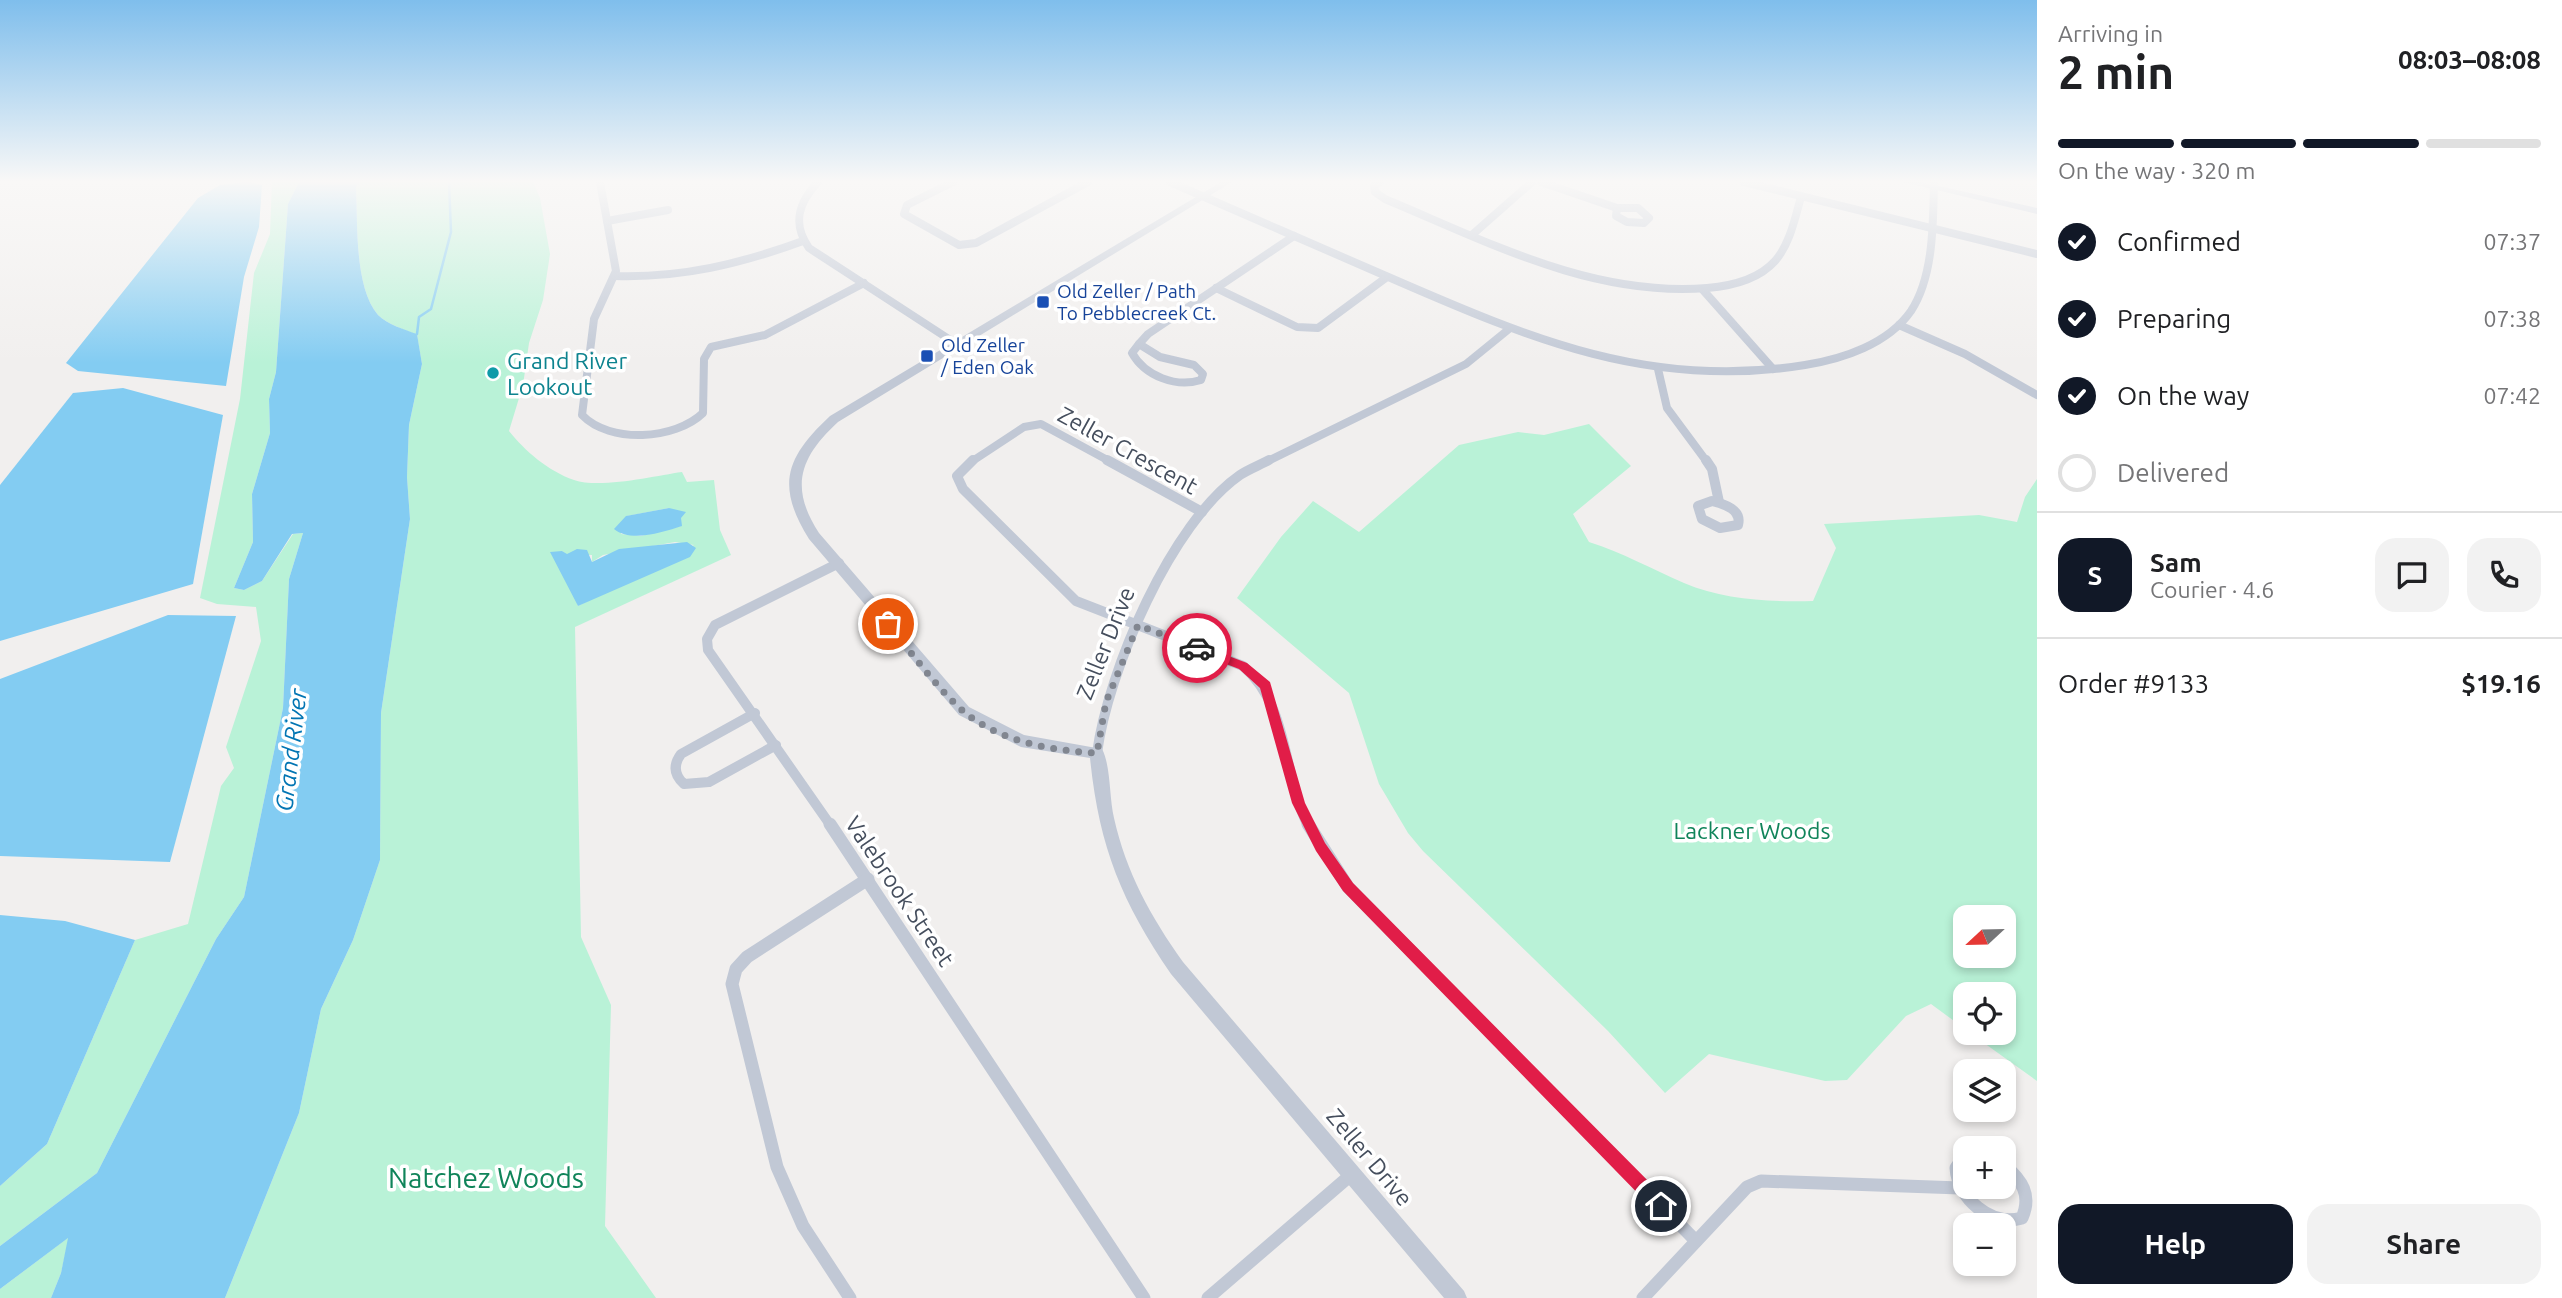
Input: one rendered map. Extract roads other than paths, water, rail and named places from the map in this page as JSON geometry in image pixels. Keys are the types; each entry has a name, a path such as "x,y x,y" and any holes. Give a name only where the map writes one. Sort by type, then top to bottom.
{"street":[{"path":"610,243 615,276 594,319 582,415 586,423 594,427 621,433 664,431 699,420 705,405 704,359 710,347 765,335 864,283"},
{"path":"615,276 665,278 707,273 798,243"},
{"path":"805,243 958,345"},
{"path":"953,243 968,245 977,243"},
{"path":"1097,753 1021,741 964,712 804,522 796,495 795,469 811,438 834,419 1126,243"},
{"path":"1139,344 1160,357 1194,365 1203,377 1190,385 1162,377 1134,359 1132,353 1139,344 1147,334 1284,243"},
{"path":"1309,243 1509,329 1597,357 1658,369 1717,373 1773,369 1837,358 1874,344 1899,325 1910,312 1920,290 1929,243"},
{"path":"1494,243 1574,275 1640,290 1703,290 1745,280 1766,270 1782,251 1785,243"},
{"path":"1989,243 2037,254"},
{"path":"1216,288 1308,329 1326,325 1387,277"},
{"path":"1703,290 1773,369"},
{"path":"1899,325 1965,354 2037,395"},
{"name":"Zeller Drive","path":"1457,1298 1177,968 1150,931 1127,890 1111,848 1102,808 1097,753 1106,702 1164,565 1185,531 1202,512 1241,474 1466,365 1509,329"},
{"path":"1658,369 1667,408 1712,470 1719,502"},
{"name":"Zeller Crescent","path":"1138,625 1076,601 963,489 957,476 963,467 1024,426 1041,424 1202,512"},
{"name":"Valebrook Street","path":"839,563 715,625 707,639 708,650 755,713 868,879 1112,1254 1144,1298"},
{"path":"1138,625 1243,666 1258,677 1270,695 1299,803 1321,847 1348,887 1696,1241"},
{"path":"755,713 681,754 675,765 676,775 684,784 709,782 776,745"},
{"path":"850,1298 809,1238 786,1188 771,1148 732,984 736,969 747,957 868,879"},
{"path":"1208,1298 1352,1174"},
{"path":"1971,1199 1983,1212 2010,1222 2021,1218 2027,1210 2027,1199 2022,1185 2016,1178"},
{"path":"1643,1298 1747,1187 1761,1181 1953,1188"}],"water":[{"path":"162,243 254,243 244,277 226,386 78,371 66,363"},
{"name":"Grand River","path":"285,243 358,243 361,272 370,303 378,315 391,324 417,334 422,364 409,425 407,477 410,519 381,713 380,860 353,940 321,1009 299,1113 225,1298 51,1298 61,1273 68,1238 0,1289 0,1246 97,1173 216,939 244,897 283,708 289,579 303,533 292,534 262,581 244,590 234,588 253,542 252,494 270,433 269,399 276,372"},
{"path":"123,388 223,415 193,584 0,641 0,485 73,393"},
{"path":"669,508 686,512 681,518 682,526 638,536 614,529 626,516"},
{"path":"687,542 696,548 690,557 578,606 550,552 562,551 567,554 577,549 587,550 592,562 619,549"},
{"path":"168,615 236,616 170,862 0,856 0,679"},
{"path":"0,915 65,921 135,940 47,1144 0,1186"}],"waterway":[{"path":"417,334 419,317 431,309 448,243"}],"place":[{"name":"Old Zeller / Path To Pebblecreek Ct.","path":"1043,302"},
{"name":"Old Zeller / Eden Oak","path":"927,356"},
{"name":"Grand River Lookout","path":"493,373"}],"park label":[{"name":"Lackner Woods","path":"1752,830"},
{"name":"Natchez Woods","path":"486,1177"}]}
